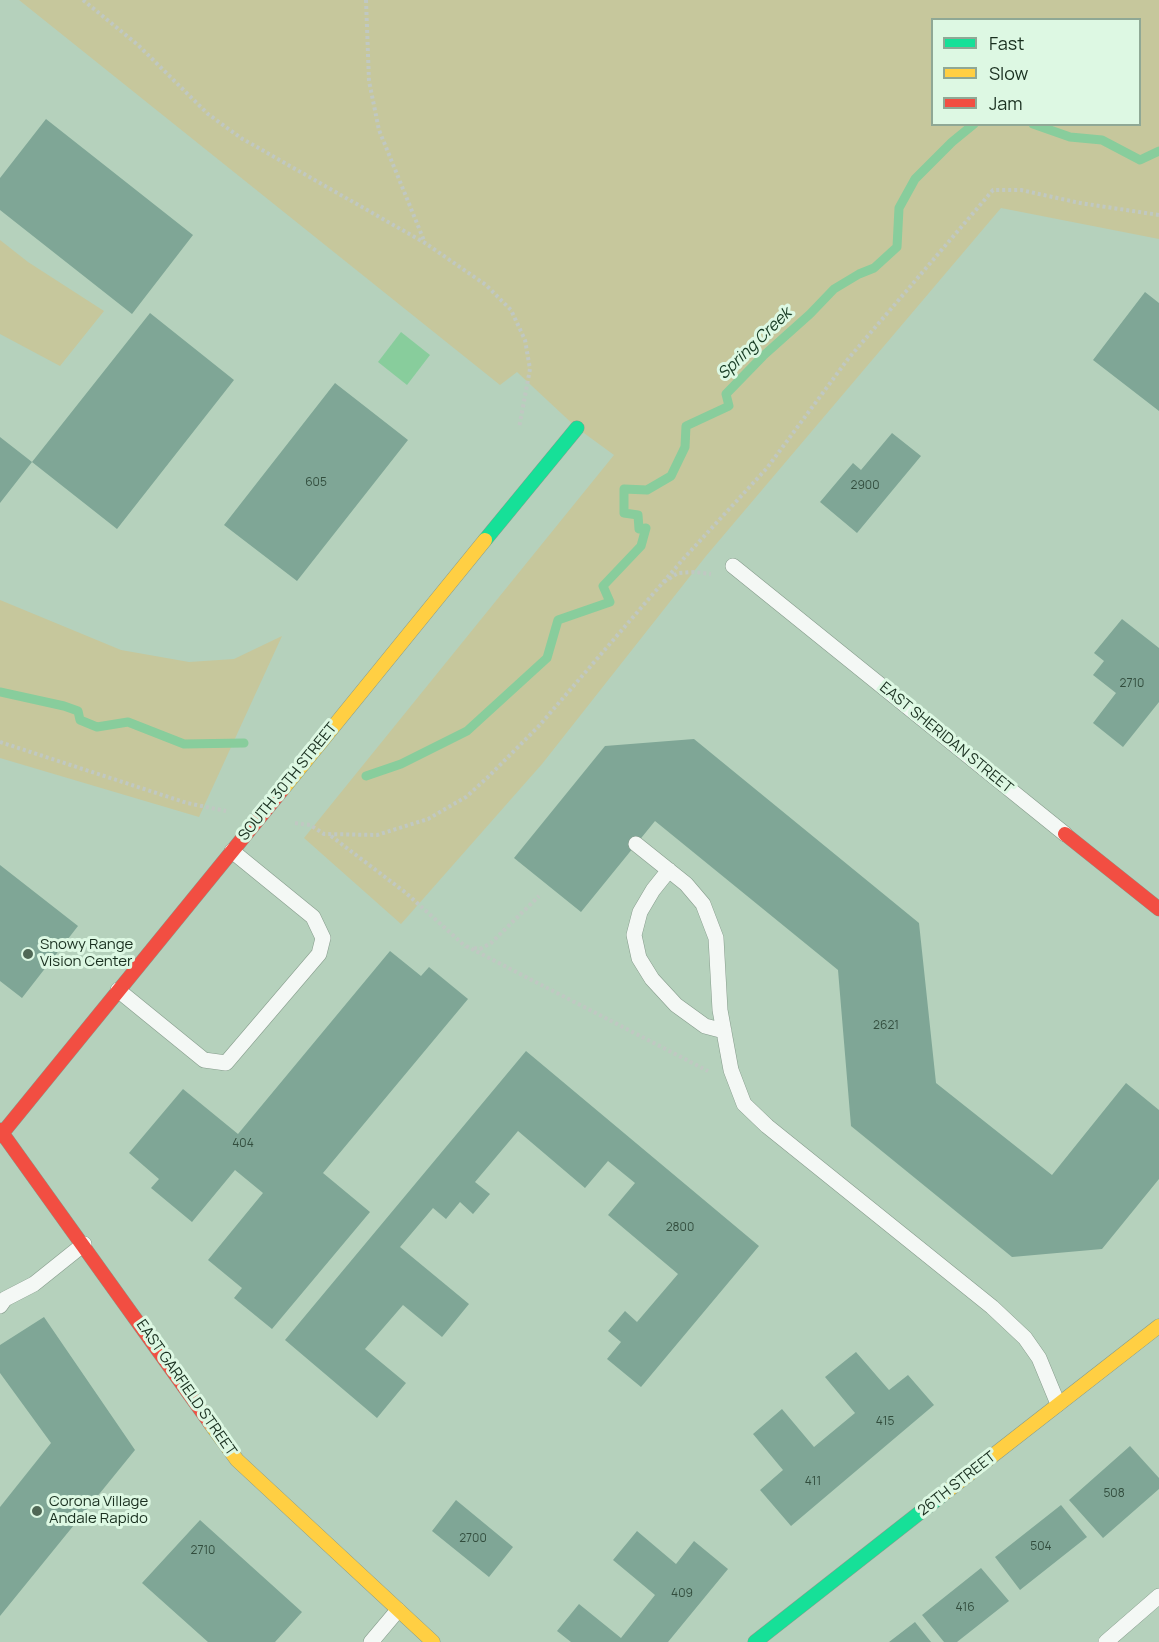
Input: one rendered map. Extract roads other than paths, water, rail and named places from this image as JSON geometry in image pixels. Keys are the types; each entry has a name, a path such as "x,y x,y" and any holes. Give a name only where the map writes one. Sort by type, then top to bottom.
{"street":[{"name":"SOUTH 30TH STREET","path":"1,1133 577,428"},
{"name":"EAST SHERIDAN STREET","path":"1065,834 1159,909"},
{"name":"EAST GARFIELD STREET","path":"1,1133 84,1244 237,1460 433,1642"},
{"name":"26TH STREET","path":"755,1642 1159,1326"}],"lane":[{"name":"EAST SHERIDAN STREET","path":"733,566 1065,834"},
{"path":"636,844 686,884 703,904 716,938 720,1010 731,1070 744,1104 766,1126 992,1307 1025,1338 1039,1358 1059,1404"},
{"path":"118,990 204,1060 226,1063 319,954 323,938 313,917 232,851"},
{"path":"669,870 653,890 640,912 634,935 639,958 652,979 676,1005 705,1026 724,1031"},
{"path":"0,1306 5,1299 34,1284 84,1244"},
{"path":"1106,1642 1159,1596"},
{"path":"371,1642 398,1610"}],"waterway":[{"name":"Spring Creek","path":"366,776 401,764 467,731 547,658 558,620 610,602 603,586 641,546 646,528 639,529 638,515 624,513 624,489 647,490 671,476 685,447 686,426 729,406 726,394 763,356 834,289 874,268 897,247 899,208 915,179 972,126"},
{"name":"Spring Creek","path":"1039,126 1070,137 1102,140 1140,160 1159,151"},
{"name":"Spring Creek","path":"0,692 78,711 80,720 97,727 128,722 184,744 244,743"}],"place":[{"name":"Snowy Range Vision Center","path":"28,954"},
{"name":"Corona Village Andale Rapido","path":"37,1511"}]}
